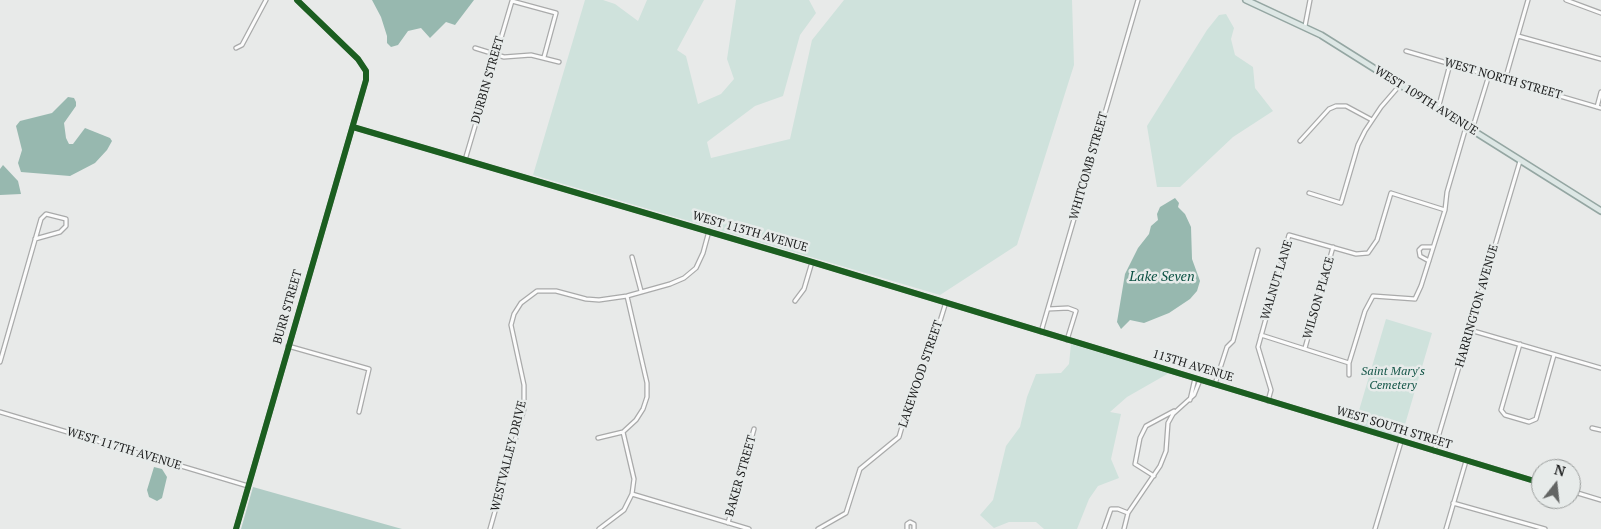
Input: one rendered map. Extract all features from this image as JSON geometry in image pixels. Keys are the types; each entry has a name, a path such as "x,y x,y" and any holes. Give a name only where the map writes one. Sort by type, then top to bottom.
{"main road":[{"name":"WEST 109TH AVENUE","path":"1246,0 1305,26 1601,212"}],"street":[{"path":"236,48 242,45 266,0"},
{"name":"BURR STREET","path":"236,529 353,127 366,71 362,64 297,0"},
{"name":"WHITCOMB STREET","path":"1041,332 1138,0"},
{"path":"1305,26 1310,0"},
{"path":"1505,80 1528,0"},
{"path":"1566,0 1601,13"},
{"path":"512,1 556,13 544,57"},
{"name":"DURBIN STREET","path":"465,160 512,1"},
{"path":"1518,36 1601,60"},
{"path":"475,48 513,57 532,55 559,62"},
{"name":"WEST NORTH STREET","path":"1406,51 1599,108"},
{"path":"1438,109 1450,64"},
{"path":"1472,130 1489,75"},
{"path":"1309,193 1341,203 1358,145 1372,120 1400,85"},
{"path":"1599,108 1601,92"},
{"path":"1300,141 1329,109 1336,106 1346,106 1372,120"},
{"name":"WEST 113TH AVENUE","path":"353,127 709,231 1139,362"},
{"path":"1348,375 1349,363 1365,311 1373,296 1415,299 1445,210 1447,192 1466,127"},
{"name":"HARRINGTON AVENUE","path":"1434,451 1520,161"},
{"name":"WALNUT LANE","path":"1268,400 1271,390 1258,348 1289,235 1356,254 1368,253 1377,240 1391,193 1445,210"},
{"path":"0,362 35,239 43,216 46,214 66,219 66,226 60,232 35,239"},
{"name":"WESTVALLEY DRIVE","path":"490,529 523,414 525,399 511,325 514,314 521,303 537,291 556,291 586,299 627,296 670,284 684,278 696,268 703,253 709,231"},
{"name":"WILSON PLACE","path":"1305,348 1333,247"},
{"path":"1429,261 1420,256 1419,250 1422,247 1433,247"},
{"path":"1215,384 1227,347 1233,341 1258,250"},
{"path":"632,257 641,291"},
{"path":"795,302 802,293 812,262"},
{"path":"598,438 623,432 636,420 643,409 647,384 627,296"},
{"name":"LAKEWOOD STREET","path":"818,529 846,513 860,469 899,437 912,396 932,347 946,302"},
{"path":"1048,309 1075,310 1067,340"},
{"path":"1470,330 1601,368"},
{"path":"1261,335 1349,363"},
{"path":"1520,344 1502,410 1502,413 1513,418 1529,422 1536,419 1554,355"},
{"path":"288,346 369,369 360,412"},
{"name":"113TH AVENUE","path":"1139,362 1241,392"},
{"path":"1190,400 1195,378"},
{"path":"1154,476 1135,464 1134,459 1143,429 1190,400 1200,380"},
{"name":"WEST SOUTH STREET","path":"1241,392 1400,442 1531,480"},
{"path":"1124,529 1128,513 1154,476 1166,451 1168,423 1179,408"},
{"name":"WEST 117TH AVENUE","path":"0,412 248,486"},
{"path":"1158,420 1168,423"},
{"path":"1592,428 1599,430 1601,425"},
{"name":"BAKER STREET","path":"728,523 754,429"},
{"path":"599,529 624,510 632,494 634,480 623,432"},
{"path":"1375,529 1400,442"},
{"path":"1446,529 1466,461"},
{"path":"632,494 749,529"},
{"path":"1581,495 1601,500"},
{"path":"1453,503 1545,529"},
{"path":"1104,529 1112,509 1118,508 1128,513"},
{"path":"907,529 906,524 910,522 914,524 914,529"}],"green space":[{"path":"585,0 603,0 615,4 638,21 647,0 704,0 677,50 686,56 698,104 721,94 734,79 727,59 736,0 809,0 816,13 800,35 783,96 755,106 707,142 711,158 790,139 812,40 844,0 1072,0 1074,65 1017,245 940,295 533,175"},
{"path":"1226,14 1234,28 1231,39 1235,55 1253,67 1255,88 1273,111 1233,137 1180,187 1157,187 1147,126 1207,30 1219,15"},
{"name":"Saint Mary's Cemetery","path":"1386,319 1432,333 1401,438 1355,424"},
{"path":"1071,344 1169,373 1127,397 1110,412 1121,414 1111,459 1119,478 1098,486 1089,499 1077,529 1044,529 1036,522 1009,522 994,528 980,515 993,500 1006,446 1020,427 1027,397 1036,374 1061,373 1069,364"}],"shaded area":[{"path":"253,487 402,529 241,529"}],"water":[{"path":"372,0 474,0 455,25 446,22 430,38 421,28 408,31 398,45 391,47 387,43 387,36 381,17"},
{"path":"68,97 74,98 76,102 76,106 64,123 66,138 69,144 73,144 85,128 110,138 112,141 107,150 95,163 70,176 21,172 18,163 22,150 16,126 20,121 52,113"},
{"path":"3,165 18,181 21,194 0,195 0,169"},
{"name":"Lake Seven","path":"1175,198 1179,203 1178,207 1185,214 1191,227 1192,259 1200,281 1197,291 1190,299 1169,313 1144,323 1130,320 1121,329 1117,322 1125,274 1138,248 1149,234 1151,226 1158,220 1157,214 1160,207"},
{"path":"154,467 162,469 167,477 162,498 157,501 149,497 147,490"}],"cycle path":[{"path":"236,529 366,80 366,71 358,59 297,0"},
{"path":"353,127 812,262 1531,480"}]}
